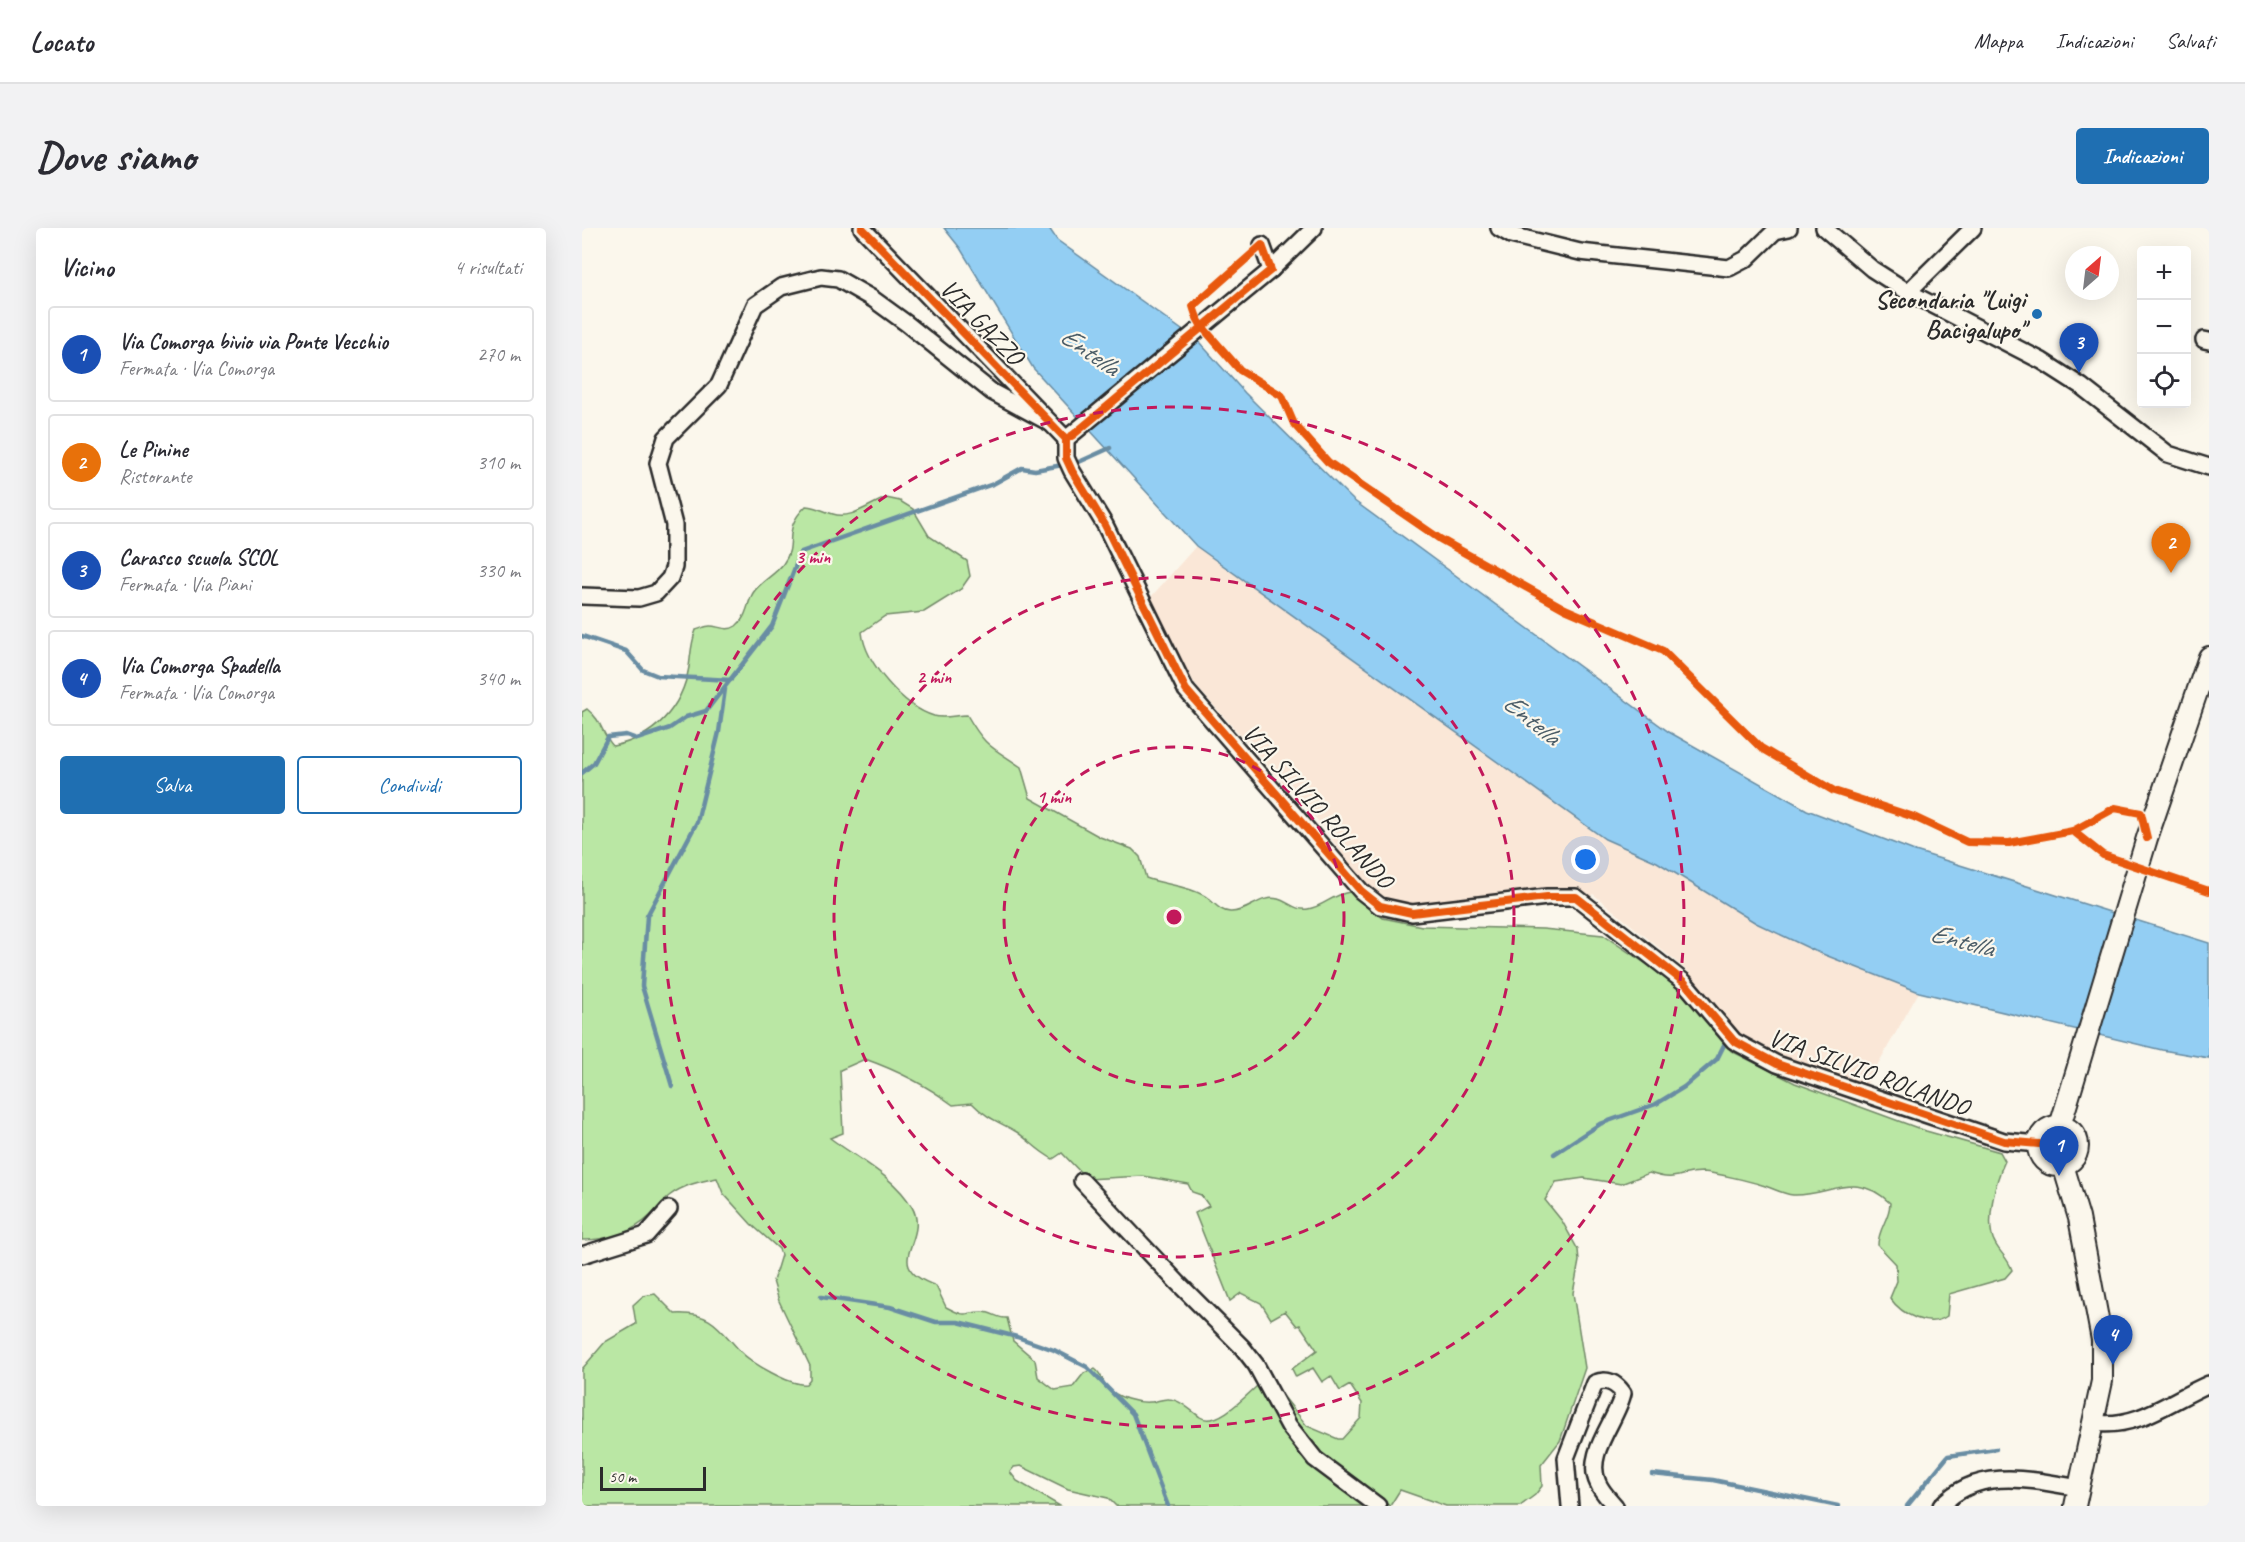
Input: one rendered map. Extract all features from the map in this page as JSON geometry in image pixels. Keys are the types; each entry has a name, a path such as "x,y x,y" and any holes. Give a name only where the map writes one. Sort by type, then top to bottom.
{"main road":[{"path":"2061,1121 2071,1131 2078,1148 2073,1159 2063,1165 2045,1161 2039,1144 2043,1133 2061,1121 2147,838 2209,657"},
{"path":"2063,1165 2079,1218 2102,1340 2102,1381 2095,1423 2077,1497"}],"street":[{"name":"VIA GAZZO","path":"862,228 1050,423 1069,437"},
{"path":"1069,437 1268,272 1314,228"},
{"path":"1499,228 1511,234 1580,252 1729,268 1746,259 1775,231 1789,228"},
{"path":"1824,228 1872,269 1908,292 2042,361 2081,386 2168,454 2205,467"},
{"path":"1908,292 1973,228"},
{"path":"1262,245 1268,272"},
{"path":"582,596 639,598 656,593 670,578 674,567 674,525 658,463 666,438 719,385 755,305 781,287 821,277 838,279 873,299 906,323 992,392 1050,423"},
{"name":"VIA SILVIO ROLANDO","path":"1069,437 1066,458 1072,471 1105,525 1186,690 1361,891 1380,906 1412,914 1554,896 1576,897 1684,982 1734,1041 1751,1052 1777,1064 1941,1121 2004,1141 2039,1144"},
{"path":"1082,1181 1242,1347 1256,1365 1288,1426 1316,1459 1378,1506"},
{"path":"582,1255 646,1235 669,1209"},
{"path":"1570,1506 1566,1458 1570,1442 1595,1383 1603,1380 1617,1384 1623,1393 1620,1406 1600,1445 1594,1468 1598,1484 1615,1506"},
{"path":"2095,1423 2110,1425 2138,1420 2209,1384"},
{"path":"1941,1506 1950,1496 1973,1483 1997,1478 2077,1497"}],"shaded area":[{"path":"1196,546 1605,839 1657,862 1756,923 1815,951 1919,992 1866,1085 1747,1044 1688,980 1690,973 1593,894 1588,899 1416,908 1393,905 1377,896 1345,858 1320,823 1197,687 1166,637 1150,598"}],"green space":[{"path":"886,498 900,501 913,509 929,536 967,561 970,576 961,589 924,612 885,616 862,632 870,657 878,670 899,694 922,711 938,717 967,715 985,740 1021,767 1030,798 1100,837 1132,849 1140,857 1146,878 1196,892 1207,897 1222,910 1230,912 1242,910 1272,898 1282,900 1299,909 1308,909 1350,892 1383,918 1422,926 1543,929 1603,935 1682,988 1731,1051 1795,1083 1926,1131 2000,1152 2005,1161 1992,1202 1992,1235 2012,1270 2005,1278 1949,1294 1947,1316 1940,1320 1924,1320 1901,1310 1890,1298 1897,1281 1896,1264 1878,1245 1890,1203 1877,1193 1865,1188 1842,1187 1806,1195 1793,1195 1749,1181 1703,1172 1672,1177 1649,1173 1621,1184 1584,1178 1556,1182 1545,1200 1562,1221 1578,1250 1579,1261 1573,1293 1585,1368 1560,1441 1541,1465 1542,1486 1535,1495 1520,1506 1446,1506 1400,1490 1390,1506 1353,1484 1324,1459 1290,1411 1280,1392 1307,1426 1342,1439 1361,1418 1362,1403 1350,1385 1340,1391 1331,1376 1322,1382 1313,1368 1296,1377 1292,1369 1317,1350 1300,1325 1297,1326 1285,1311 1271,1319 1261,1303 1241,1293 1230,1301 1195,1213 1209,1206 1201,1195 1192,1192 1188,1184 1143,1176 1087,1179 1062,1153 1053,1159 1019,1134 987,1116 972,1103 953,1105 911,1079 865,1059 840,1070 843,1133 830,1138 886,1177 912,1207 916,1219 916,1231 909,1251 910,1270 919,1278 936,1286 946,1307 962,1314 986,1312 1007,1318 1013,1341 1035,1360 1038,1377 1055,1390 1073,1387 1084,1373 1095,1369 1107,1387 1122,1397 1145,1402 1173,1400 1207,1419 1222,1415 1257,1386 1283,1431 1364,1506 1116,1506 1108,1498 1068,1489 1021,1466 1014,1467 1010,1472 1017,1481 1060,1506 582,1506 582,1369 605,1342 636,1324 633,1305 643,1296 655,1294 675,1314 706,1318 719,1328 745,1356 781,1378 806,1384 810,1379 810,1366 779,1301 773,1281 781,1255 779,1249 751,1224 723,1193 717,1178 692,1184 674,1192 653,1214 627,1232 601,1239 582,1240 582,712 587,709 592,714 613,746 628,742 653,728 664,719 680,696 689,667 696,630 710,626 729,629 740,623 753,593 780,568 788,557 794,523 806,506 833,514 846,515"}],"water":[{"name":"Entella","path":"944,228 1049,228 1057,240 1200,343 1245,393 1353,500 1669,732 1807,810 1912,850 2209,943 2209,1058 2162,1050 1919,992 1815,951 1756,923 1657,862 1605,839 1196,546 1033,368 960,248"}],"waterway":[{"path":"582,773 594,763 608,737 626,735 637,739 670,728 686,717 706,711 772,626 801,552 993,484 1022,468 1035,470 1079,462 1110,448"},
{"path":"582,636 626,651 643,670 658,676 731,680"},
{"path":"672,1086 642,986 647,916 697,822 719,732 725,689"},
{"path":"1554,1154 1600,1124 1656,1104 1684,1087 1717,1059 1727,1039"},
{"path":"821,1297 890,1307 936,1322 958,1322 1017,1337 1054,1350 1087,1367 1133,1414 1168,1506"},
{"path":"1907,1506 1948,1456 1996,1449"},
{"path":"1652,1474 1713,1480 1838,1506"}],"cycle path":[{"path":"862,228 1066,439 1073,435 1266,274 1271,270 1262,245 1193,306 1199,322 1201,324 1203,327 1205,330 1240,370 1282,396 1294,424 1328,462 1440,539 1565,609 1663,651 1761,748 1834,791 1914,817 1967,842 2009,843 2073,831 2103,855 2209,891"},
{"path":"1066,439 1066,458 1072,471 1105,525 1186,690 1361,891 1380,906 1412,913 1547,897 1576,897 1684,982 1734,1041 1777,1064 2004,1141 2039,1144"},
{"path":"2073,831 2115,808 2141,813 2147,838"}],"place":[{"name":"Secondaria \"Luigi Bacigalupo\"","path":"2037,314"},
{"name":"Carasco scuola SCOL","path":"2079,373"},
{"name":"Le Pinine","path":"2171,573"},
{"name":"Via Comorga bivio via Ponte Vecchio","path":"2059,1176"},
{"name":"Via Comorga Spadella","path":"2113,1365"}]}
